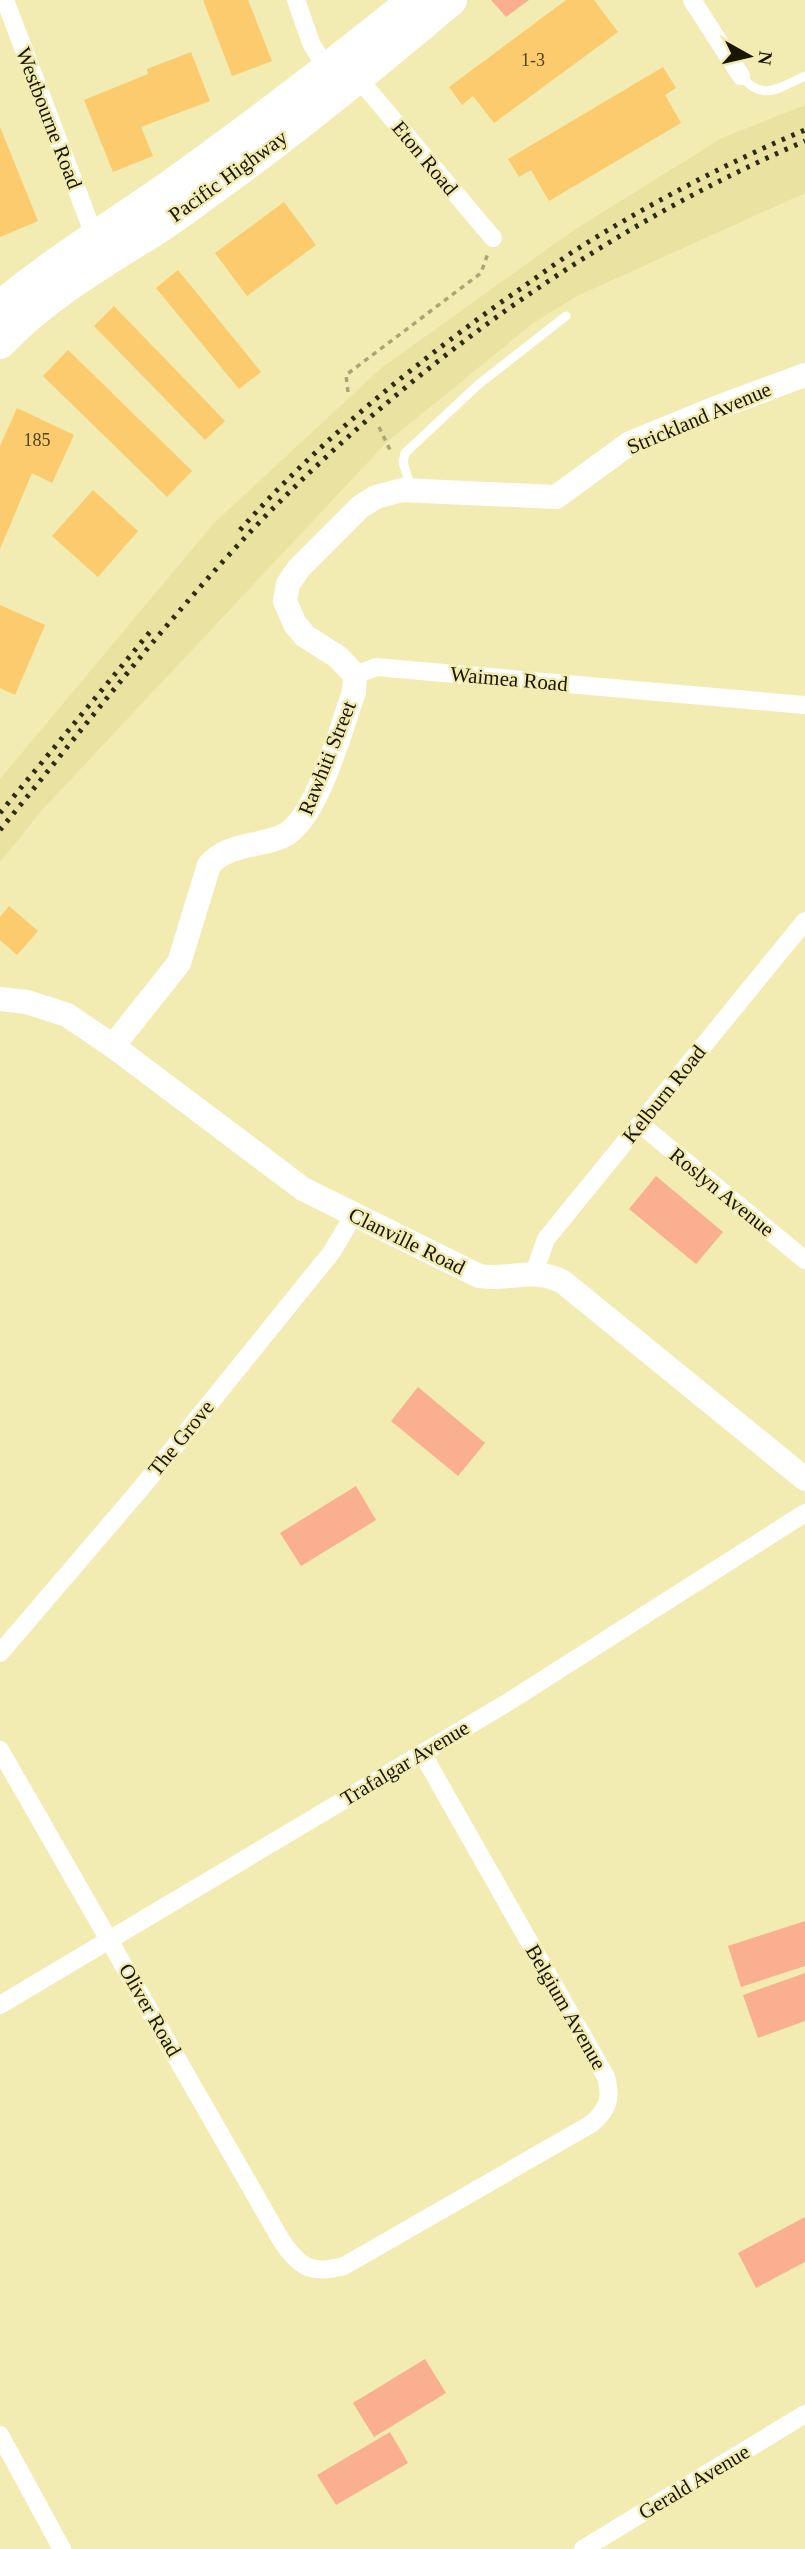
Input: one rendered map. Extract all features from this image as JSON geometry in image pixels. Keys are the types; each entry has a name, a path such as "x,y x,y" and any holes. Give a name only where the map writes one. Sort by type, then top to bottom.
{"highway":[{"name":"Pacific Highway","path":"0,307 35,277 94,235 128,216 327,70 414,0"},
{"name":"Pacific Highway","path":"0,343 50,297 215,188 358,78 451,0"}],"street":[{"name":"Westbourne Road","path":"5,0 94,235"},
{"path":"296,0 312,43 327,70"},
{"path":"692,0 741,76"},
{"name":"Eton Road","path":"358,78 493,238"},
{"name":"Strickland Avenue","path":"355,675 349,667 306,636 295,624 285,601 288,584 299,568 360,507 376,498 402,490 556,497 630,443 805,375"},
{"name":"Waimea Road","path":"355,675 376,667 805,705"},
{"name":"Rawhiti Street","path":"113,1046 178,963 206,873 215,858 230,850 288,833 310,809 354,692 355,675"},
{"name":"Kelburn Road","path":"534,1273 545,1239 805,921"},
{"name":"Clanville Road","path":"0,999 27,1002 67,1015 113,1046 303,1189 354,1215 479,1276 491,1278 534,1273 554,1277 571,1287 805,1479"},
{"name":"Roslyn Avenue","path":"640,1124 805,1260"},
{"name":"The Grove","path":"0,1653 142,1487 331,1253 354,1215"},
{"name":"Trafalgar Avenue","path":"0,2005 505,1704 805,1513"},
{"name":"Oliver Road","path":"0,1750 281,2240 294,2259 305,2267"},
{"name":"Belgium Avenue","path":"305,2267 331,2269 344,2266 591,2123 601,2116 609,2104 610,2090 606,2077 422,1754"},
{"name":"Gerald Avenue","path":"583,2549 805,2414"},
{"path":"0,2435 62,2549"}],"lane":[{"path":"741,76 755,90 764,91 773,90 805,76"},
{"path":"411,490 403,463 405,453 479,384 566,317"}],"path":[{"path":"348,392 346,374 481,273 493,238"}],"shaded area":[{"path":"491,0 529,0 506,17"},
{"path":"805,105 805,193 577,296 532,324 386,443 43,809 0,862 0,779 214,523 380,369 574,230 722,138"},
{"path":"656,1176 723,1232 696,1264 629,1209"},
{"path":"418,1387 485,1443 458,1476 391,1421"},
{"path":"356,1486 376,1520 301,1566 280,1533"},
{"path":"805,1921 805,1966 741,1987 728,1946"},
{"path":"805,1973 805,2021 758,2038 743,1995"},
{"path":"805,2217 805,2262 756,2288 738,2253"},
{"path":"425,2359 446,2393 374,2437 353,2403"},
{"path":"390,2432 408,2463 336,2505 317,2475"}],"building":[{"path":"203,0 248,0 272,61 232,76"},
{"path":"566,0 594,0 618,32 494,123 473,96 462,105 449,87"},
{"path":"191,52 210,101 141,127 153,156 113,172 84,100 148,74 147,69"},
{"path":"663,67 676,88 665,95 681,123 549,201 531,170 519,177 508,159"},
{"path":"0,127 38,221 0,237"},
{"path":"284,202 316,245 247,296 215,253"},
{"path":"178,270 261,372 239,389 156,288"},
{"path":"114,306 225,421 205,440 94,326"},
{"path":"68,350 192,471 167,497 43,376"},
{"path":"17,408 74,435 52,483 32,473 0,549 0,446"},
{"path":"93,490 138,531 98,577 52,536"},
{"path":"0,605 45,625 15,695 0,688"},
{"path":"9,906 38,931 17,955 0,940 0,917"}],"railway":[{"path":"240,530 269,498 364,409 500,303 574,251 629,218 717,170 805,130"},
{"path":"0,830 155,639 220,565 313,469 376,413 441,359 581,260 654,216 805,141"},
{"path":"0,813 154,627"}]}
